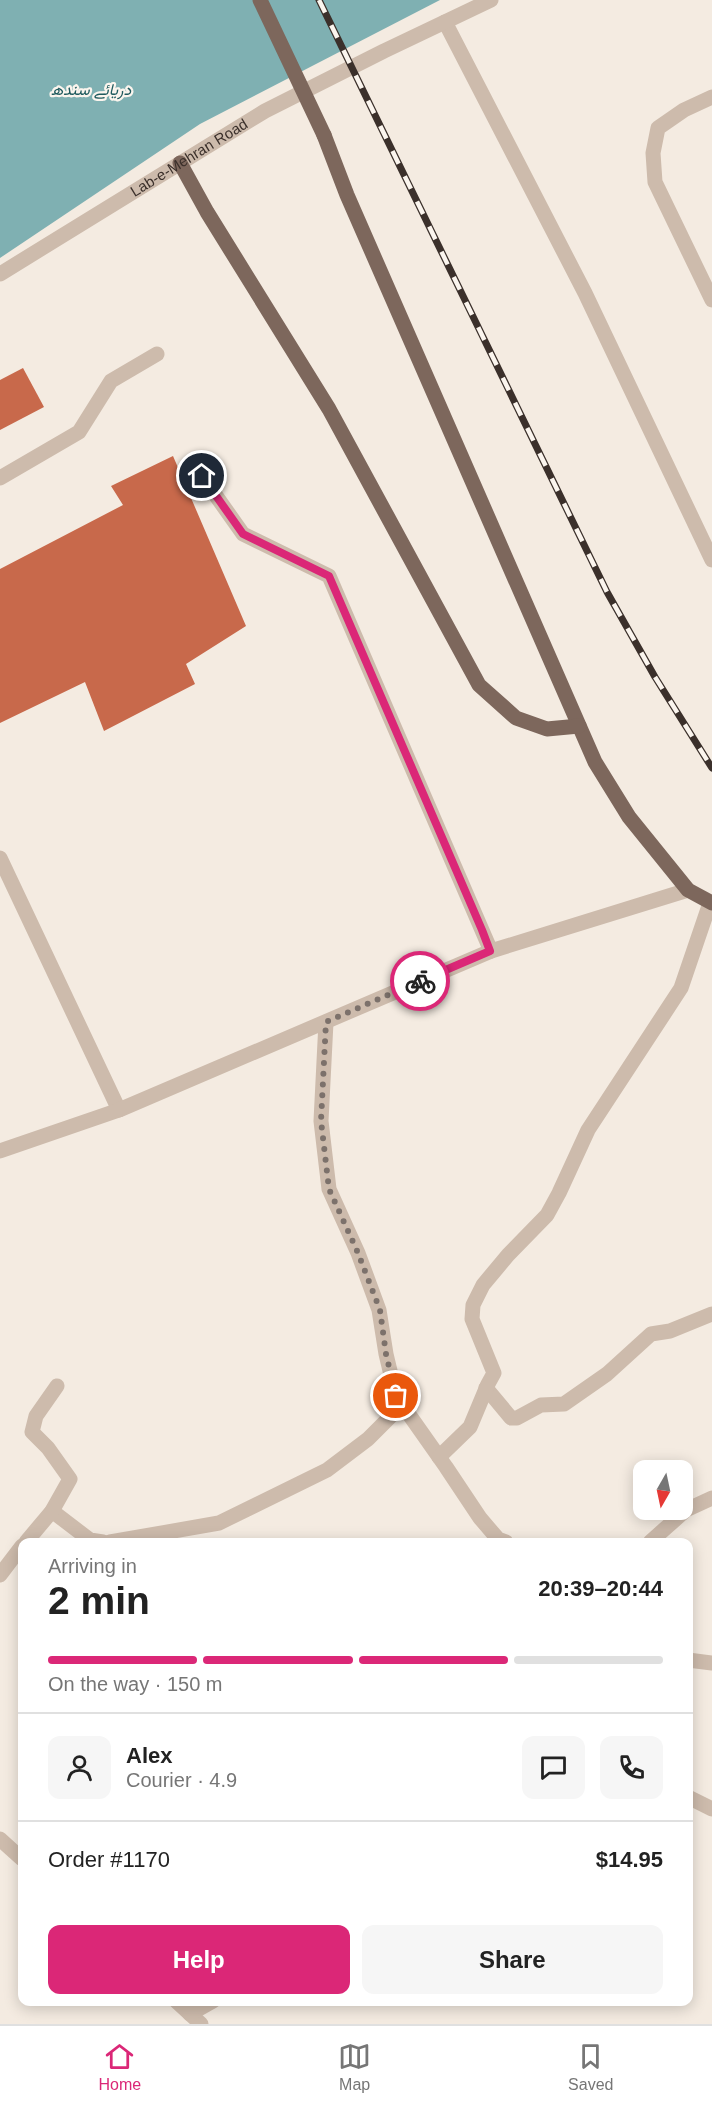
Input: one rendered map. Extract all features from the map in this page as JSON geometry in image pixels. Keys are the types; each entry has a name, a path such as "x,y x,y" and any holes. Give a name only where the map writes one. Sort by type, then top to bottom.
{"main road":[{"path":"260,0 324,135 347,195 595,762 629,817 688,890 711,903"},
{"path":"180,163 207,212 329,409 479,685 516,718 547,729 579,726"}],"street":[{"name":"Lab-e-Mehran Road","path":"0,274 265,111 491,0"},
{"path":"445,22 585,293 712,560"},
{"path":"712,98 684,110 658,128 653,153 655,182 712,300"},
{"path":"0,478 79,432 111,381 157,354"},
{"path":"202,476 243,534 329,576 490,951"},
{"path":"0,858 119,1110"},
{"path":"0,1151 119,1110 490,951 688,890"},
{"path":"439,1457 470,1426 494,1373 472,1319 473,1305 483,1285 547,1215 588,1130 681,988 711,903"},
{"path":"326,1022 321,1121 329,1189 358,1253 380,1310 386,1354 396,1396 480,1518 497,1538"},
{"path":"486,1388 511,1418 517,1418 541,1405 564,1404 607,1374 651,1334 670,1330 712,1314"},
{"path":"29,1538 52,1511 70,1479 48,1448 32,1432 36,1416 57,1386"},
{"path":"133,1538 219,1523 230,1518 327,1470 368,1439 402,1406"},
{"path":"654,1538 686,1510 712,1498"},
{"path":"52,1511 87,1538"},
{"path":"0,1575 18,1551"},
{"path":"693,1661 712,1663"},
{"path":"693,1800 712,1809"},
{"path":"0,1839 18,1855"},
{"path":"181,2006 195,2019 208,2006"}],"water":[{"name":"دریائے سندھ","path":"0,0 440,0 200,124 0,258"}],"building":[{"path":"23,368 44,407 0,430 0,380"},
{"path":"173,456 246,626 186,664 195,684 104,731 85,682 0,723 0,569 123,505 111,486"}],"railway":[{"path":"319,0 607,592 655,677 712,768"}],"way so far":[{"path":"396,1396 386,1354 380,1310 358,1253 329,1189 321,1121 326,1022 420,981"}],"route":[{"path":"202,476 243,534 329,576 482,930 490,951 420,981"}]}
